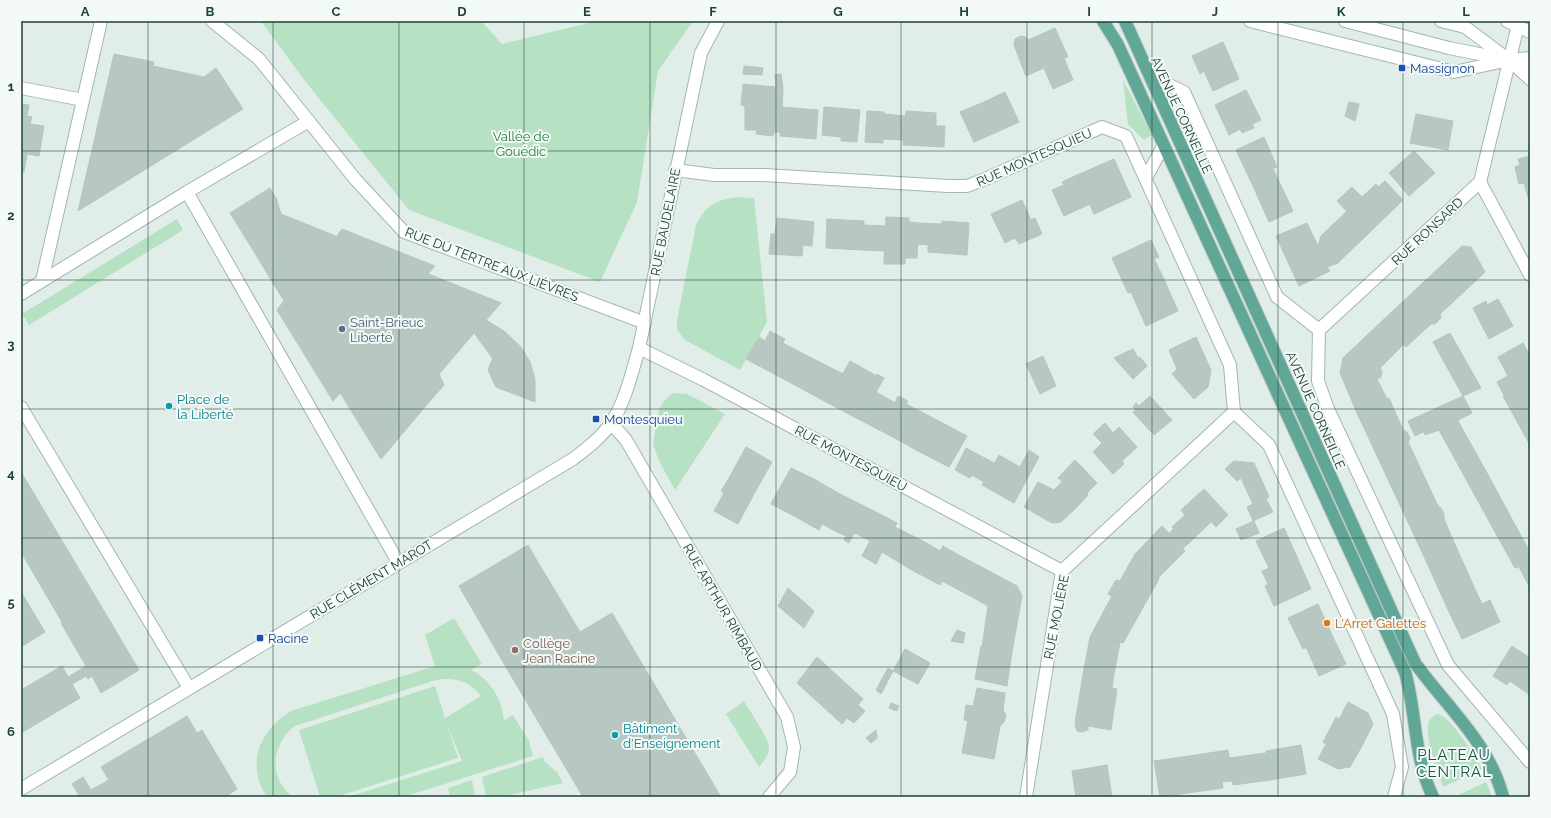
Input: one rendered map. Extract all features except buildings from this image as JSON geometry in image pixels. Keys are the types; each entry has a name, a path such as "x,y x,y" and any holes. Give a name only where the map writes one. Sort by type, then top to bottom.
{"main road":[{"path":"1103,21 1118,46 1405,672 1412,702 1417,747 1422,770 1433,797"},
{"name":"AVENUE CORNEILLE","path":"1125,21 1415,663 1480,746 1494,772 1503,797"}],"street":[{"path":"42,281 101,21"},
{"name":"RUE DU TERTRE AUX LIÈVRES","path":"212,21 259,59 355,179 404,232 645,323"},
{"name":"RUE BAUDELAIRE","path":"611,423 626,392 639,348 675,170 701,53 718,21"},
{"path":"1250,21 1454,72 1510,60 1530,58"},
{"path":"1345,21 1449,48 1530,65"},
{"path":"1441,21 1465,27 1510,60 1530,79"},
{"path":"1530,32 1515,23 1510,60 1480,182 1530,275"},
{"path":"1150,76 1184,92 1277,297 1319,330 1318,382 1328,409 1448,665 1530,762"},
{"path":"21,88 83,100"},
{"path":"21,294 187,192 309,121"},
{"name":"RUE MONTESQUIEU","path":"675,170 714,175 764,175 940,186 967,186 1102,127 1126,136 1146,178"},
{"path":"1163,146 1146,178 1230,365 1234,412 1269,445 1393,714 1402,767 1393,797"},
{"name":"RUE RONSARD","path":"1319,330 1480,182"},
{"path":"187,192 398,562"},
{"name":"RUE MONTESQUIEU","path":"639,348 704,380 1062,571"},
{"path":"21,407 189,688"},
{"name":"RUE MOLIÈRE","path":"1026,797 1062,571 1234,412"},
{"name":"RUE CLÉMENT MAROT","path":"21,789 398,562 573,459 593,443 611,423"},
{"name":"RUE ARTHUR RIMBAUD","path":"611,423 626,440 787,717 794,747 790,772 769,797"}],"green space":[{"name":"Vallée de Gouédic","path":"261,21 481,21 502,44 597,21 693,21 658,71 637,202 600,282 409,210 305,81"},
{"path":"1123,80 1152,135 1144,140 1128,124"},
{"path":"739,197 754,198 767,322 740,370 685,340 677,330 677,320 696,225 704,212 713,204 724,199"},
{"path":"177,219 183,230 29,325 22,314"},
{"path":"673,393 687,394 725,414 675,490 659,461 653,444 658,413 663,402"},
{"path":"454,618 482,664 471,670 484,679 494,690 501,705 504,720 513,715 529,741 533,756 403,797 348,797 462,761 447,725 458,758 336,797 320,797 299,730 435,686 445,718 481,696 472,687 461,681 449,679 436,680 295,726 287,733 281,742 277,751 276,761 276,771 279,780 293,797 267,797 260,785 257,772 257,760 259,749 264,738 280,719 291,711 435,666 425,635"},
{"path":"744,701 768,743 768,753 759,767 726,714"},
{"path":"1436,714 1442,716 1455,728 1482,769 1443,787 1432,754 1428,736 1429,720"},
{"path":"543,757 545,762 558,773 563,783 501,797 486,797 482,777"},
{"path":"472,780 475,797 450,797 448,788"},
{"path":"1486,782 1492,797 1454,797"}],"place":[{"name":"Massignon","path":"1402,68"},
{"name":"Saint-Brieuc Liberté","path":"342,329"},
{"name":"Place de la Liberté","path":"169,406"},
{"name":"Montesquieu","path":"596,419"},
{"name":"L'Arret Galettes","path":"1327,623"},
{"name":"Racine","path":"260,638"},
{"name":"Collège Jean Racine","path":"515,650"},
{"name":"Bâtiment d'Enseignement","path":"615,735"}],"district":[{"name":"PLATEAU CENTRAL","path":"1454,764"}]}
